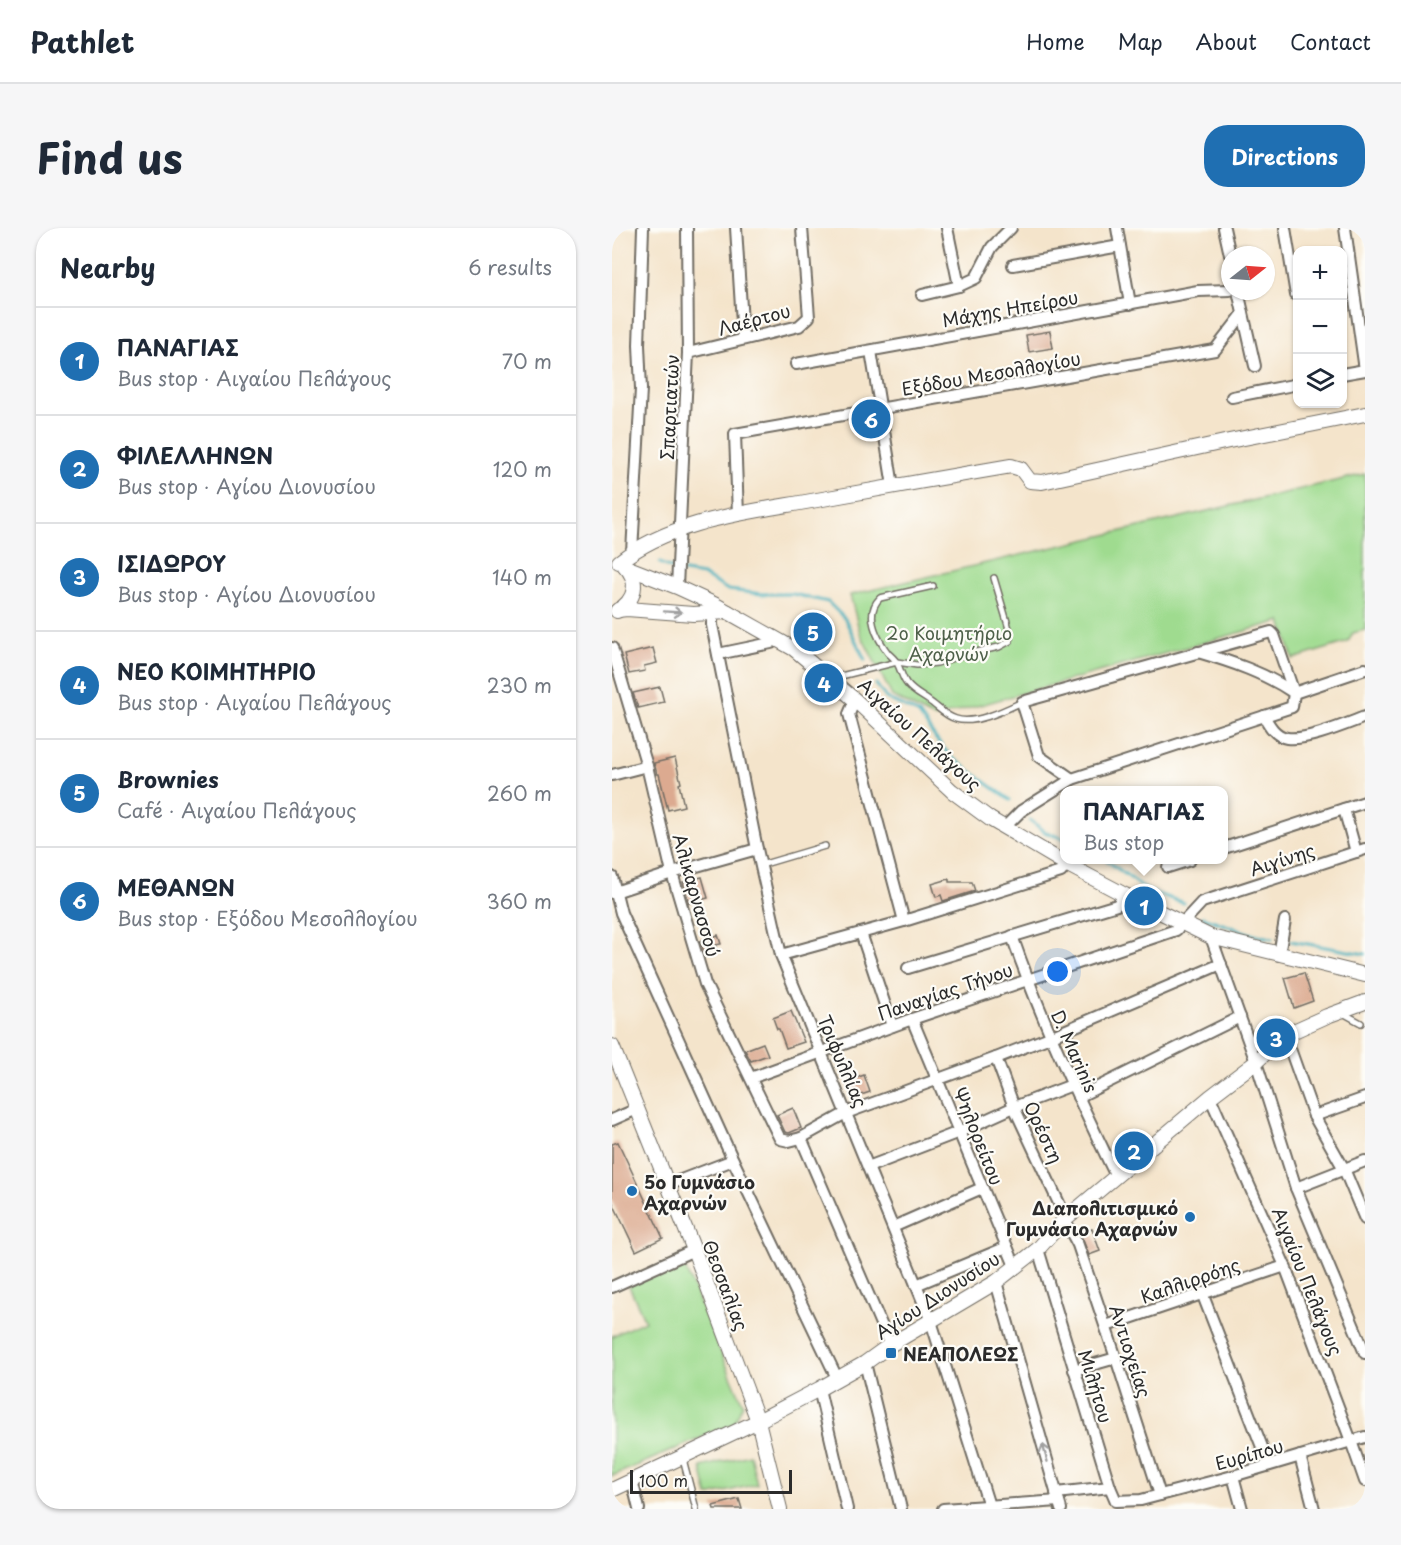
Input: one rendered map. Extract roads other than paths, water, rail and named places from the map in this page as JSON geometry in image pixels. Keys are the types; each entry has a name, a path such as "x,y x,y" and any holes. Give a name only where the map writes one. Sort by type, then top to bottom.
{"street":[{"path":"632,552 641,389 639,345 643,228"},
{"name":"Σπαρτιατών","path":"677,587 688,353 687,228"},
{"path":"736,228 743,339"},
{"name":"Λαέρτου","path":"688,353 799,326 809,317 801,228"},
{"path":"947,228 959,286"},
{"path":"922,295 959,286 976,278 992,247 1011,228"},
{"path":"1117,228 1130,304"},
{"path":"1224,228 1228,246"},
{"path":"1285,228 1293,277"},
{"path":"1345,228 1365,370 1347,373"},
{"path":"1013,265 1120,246"},
{"name":"Μάχης Ηπείρου","path":"796,364 1198,291 1221,290"},
{"path":"1240,300 1255,366"},
{"name":"Εξόδου Μεσολλογίου","path":"738,514 735,434 1215,351 1243,314"},
{"path":"871,351 893,486"},
{"path":"1232,397 1293,385"},
{"path":"615,611 626,606 634,590 632,575 619,563 632,552 680,528 738,514 1011,466 1021,469 1030,481 1042,482 1365,414"},
{"name":"Αιγαίου Πελάγους","path":"619,563 677,587 728,612 794,649 855,699 952,791 990,819 1060,860"},
{"path":"615,611 627,609 693,614 728,612"},
{"name":"Τριφυλλίας","path":"712,613 712,625 760,865 781,955 931,1321 989,1507"},
{"path":"1061,786 1072,779 1292,707 1294,693 1274,635 1271,632 1022,702 1039,756 1072,779"},
{"path":"718,654 771,643 774,637"},
{"name":"Αλικαρνασσού","path":"612,648 647,766 672,873 705,984 780,1139 789,1141 801,1138"},
{"path":"1198,652 1270,678 1294,693"},
{"path":"1294,693 1365,669"},
{"path":"855,699 849,714 904,921"},
{"path":"1264,716 1270,728 1286,738 1307,737 1365,717"},
{"path":"612,775 647,766"},
{"path":"1005,827 1021,811 1060,787"},
{"path":"1228,847 1365,802"},
{"path":"1344,809 1360,850"},
{"path":"614,892 757,849"},
{"name":"Αιγίνης","path":"1184,924 1202,902 1360,850"},
{"path":"781,955 904,921 1061,872 1066,864"},
{"name":"Αιγαίου Πελάγους","path":"1066,864 1211,937 1365,975"},
{"path":"1168,867 1177,864"},
{"path":"612,877 621,913 733,1160 837,1378"},
{"path":"908,968 1118,905 1125,895"},
{"path":"1279,955 1285,920"},
{"name":"Παναγίας Τήνου","path":"751,1078 912,1019 1176,930 1184,924"},
{"path":"861,933 892,1026"},
{"name":"D. Marinis","path":"1012,936 1027,981 1050,1037 1116,1176"},
{"path":"1211,937 1256,1062 1296,1188 1365,1353"},
{"path":"890,1345 801,1138 846,1113 1050,1037 1221,964"},
{"name":"Αγίου Διονυσίου","path":"612,1490 758,1421 819,1389 996,1282 1038,1249 1064,1220 1210,1097 1256,1062 1285,1035 1365,1002"},
{"path":"1078,1097 1240,1017"},
{"name":"Ψηλορείτου","path":"912,1019 1015,1266"},
{"path":"1285,1035 1314,1116 1344,1169 1365,1219"},
{"name":"Θεσσαλίας","path":"612,1046 694,1250 758,1421 780,1509"},
{"name":"Ορέστη","path":"996,1058 1014,1107 1064,1214 1064,1220"},
{"path":"868,1167 1072,1085"},
{"name":"Αιγαίου Πελάγους","path":"1210,1097 1285,1266 1365,1481"},
{"path":"1314,1116 1365,1098"},
{"path":"612,1120 637,1109"},
{"path":"668,1185 733,1160"},
{"path":"1296,1188 1365,1161"},
{"path":"893,1227 982,1188"},
{"name":"Αντιοχείας","path":"1064,1220 1078,1245 1160,1496"},
{"path":"916,1285 1006,1247"},
{"name":"Μιλήτου","path":"1038,1249 1110,1487"},
{"path":"612,1287 694,1250"},
{"name":"Καλλιρρόης","path":"1106,1326 1285,1266"},
{"path":"996,1282 1059,1501"},
{"path":"1202,1293 1269,1466"},
{"path":"1074,1370 1116,1358"},
{"path":"865,1363 901,1509"},
{"path":"819,1389 847,1509"},
{"name":"Ευρίπου","path":"1142,1505 1160,1496 1365,1437"},
{"path":"1300,1456 1314,1509"},
{"path":"1233,1476 1242,1509"},
{"path":"632,1480 639,1509"},
{"path":"943,1509 1059,1501 1110,1487 1116,1501 1142,1505"}],"lane":[{"path":"831,678 897,662 937,663 999,647 1010,641 1010,633 993,578"},
{"path":"933,586 880,598 875,603 872,612 878,636 897,662 907,684 917,694 958,720 976,719 999,713 1022,702"},
{"path":"760,865 825,846"},
{"path":"1339,1011 1361,1023"},
{"path":"682,1457 696,1509"}],"waterway":[{"path":"660,563 678,571 703,575 728,590 762,594 793,594 828,602 845,619 865,660"},
{"path":"876,684 886,698 919,714 951,757 1010,800"},
{"path":"1030,820 1045,832 1060,838"},
{"path":"1111,864 1148,891 1184,903"},
{"path":"1203,917 1254,935 1272,938"},
{"path":"1291,941 1365,954"}],"place":[{"name":"ΜΕΘΑΝΩΝ","path":"871,419"},
{"name":"Brownies","path":"813,632"},
{"name":"ΝΕΟ ΚΟΙΜΗΤΗΡΙΟ","path":"824,683"},
{"name":"ΠΑΝΑΓΙΑΣ","path":"1144,906"},
{"name":"ΙΣΙΔΩΡΟΥ","path":"1276,1038"},
{"name":"ΦΙΛΕΛΛΗΝΩΝ","path":"1134,1151"},
{"name":"5ο Γυμνάσιο Αχαρνών","path":"632,1191"},
{"name":"Διαπολιτισμικό Γυμνάσιο Αχαρνών","path":"1190,1217"},
{"name":"ΝΕΑΠΟΛΕΩΣ","path":"891,1353"}],"park label":[{"name":"2ο Κοιμητήριο Αχαρνών","path":"949,642"}]}
